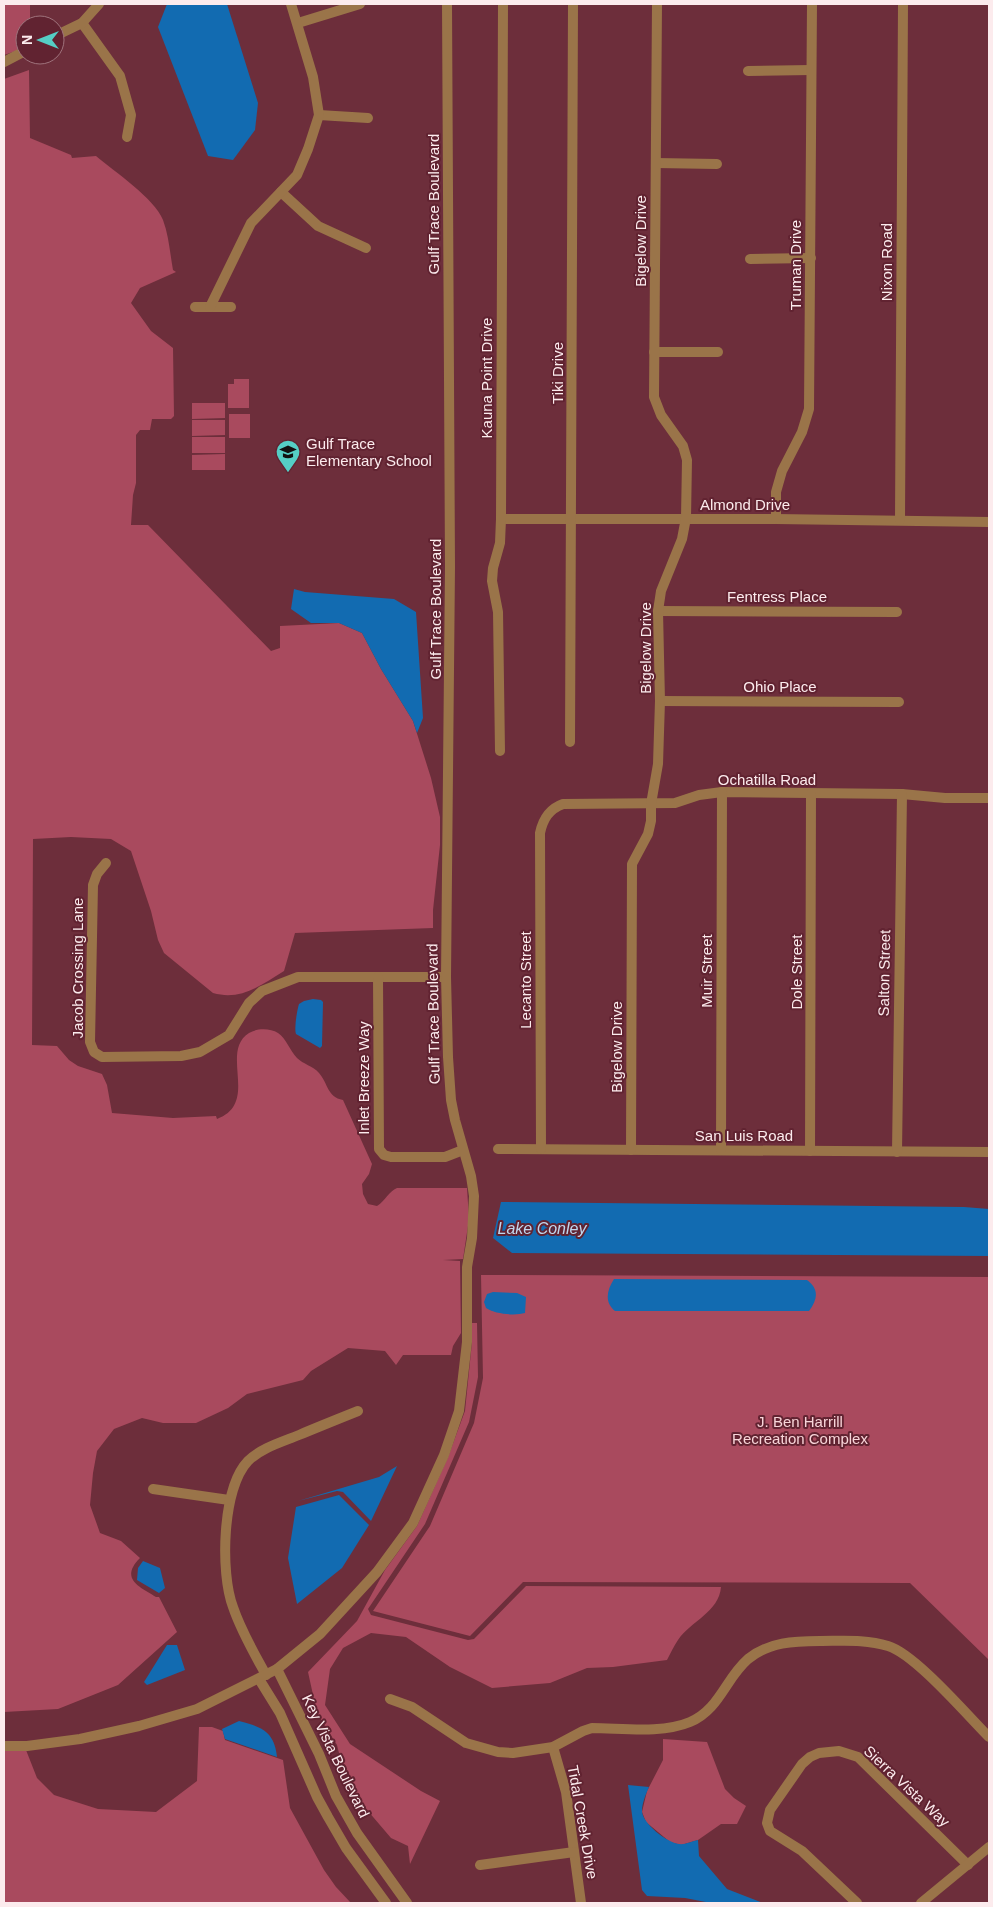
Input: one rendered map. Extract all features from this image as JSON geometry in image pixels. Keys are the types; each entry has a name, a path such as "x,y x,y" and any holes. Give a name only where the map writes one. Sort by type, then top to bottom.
{"street":[{"path":"65,31 82,23 99,4"},
{"path":"210,307 251,223 297,175 319,115 313,77 291,4"},
{"path":"298,23 360,4"},
{"name":"Gulf Trace Boulevard","path":"4,1746 27,1746 80,1739 139,1726 197,1709 277,1669 320,1634 377,1572 413,1524 444,1455 459,1411 467,1342 467,1267 472,1238 474,1196 471,1176 455,1120 448,1079 446,977 450,579 447,4"},
{"name":"Kauna Point Drive","path":"500,751 498,612 492,581 493,568 500,542 501,519 503,4"},
{"name":"Tiki Drive","path":"570,742 573,4"},
{"name":"Bigelow Drive","path":"631,1150 632,864 652,821 651,804 658,764 660,701 658,611 662,591 682,539 686,518 687,460 683,446 662,415 654,397 657,4"},
{"name":"Truman Drive","path":"776,518 776,492 782,471 802,432 809,409 812,4"},
{"name":"Nixon Road","path":"900,520 903,4"},
{"path":"82,23 120,76 131,115 127,137"},
{"path":"748,71 812,70"},
{"path":"319,115 368,118"},
{"path":"656,163 717,164"},
{"path":"281,192 318,226 366,248"},
{"path":"750,259 811,258"},
{"path":"195,307 231,307"},
{"path":"654,352 718,352"},
{"name":"Almond Drive","path":"501,519 776,518 989,522"},
{"name":"Fentress Place","path":"658,611 897,612"},
{"name":"Ohio Place","path":"660,701 899,702"},
{"name":"Ochatilla Road","path":"548,813 554,807 563,804 674,803 700,794 722,792 902,794 945,798 989,798"},
{"name":"Muir Street","path":"721,1150 722,792"},
{"name":"Dole Street","path":"810,1151 811,794"},
{"name":"Salton Street","path":"897,1152 902,794"},
{"name":"Lecanto Street","path":"541,1149 540,833 542,823 548,813"},
{"name":"Jacob Crossing Lane","path":"106,863 97,874 93,885 90,1042 94,1052 102,1057 181,1056 200,1052 229,1035 249,1003 262,991 298,977 446,977"},
{"name":"Inlet Breeze Way","path":"378,977 378,1149 384,1155 400,1157 445,1157 463,1150"},
{"name":"San Luis Road","path":"498,1149 989,1152"},
{"path":"358,1411 268,1447 249,1460 236,1479 229,1500 226,1576 232,1605 262,1677 317,1797 346,1848 386,1903"},
{"path":"153,1489 229,1500"},
{"path":"390,1699 412,1707 454,1737 481,1749 513,1753 553,1747 592,1728 664,1729 688,1723 710,1709 748,1660 769,1647 798,1641 867,1641 890,1646 910,1659 989,1737"},
{"name":"Key Vista Boulevard","path":"277,1669 319,1754 336,1796 357,1833 407,1903"},
{"name":"Tidal Creek Drive","path":"553,1747 566,1792 582,1903"},
{"name":"Sierra Vista Way","path":"857,1903 802,1851 770,1831 767,1823 770,1810 802,1764 819,1753 839,1751 858,1757 968,1865"},
{"path":"921,1903 989,1847"},
{"path":"480,1865 574,1852"}],"green space":[{"path":"4,4 30,4 30,15 15,15 15,51 4,55"},
{"path":"29,70 30,138 71,155 72,158 96,156 143,194 159,212 163,220 173,270 176,272 140,288 131,303 151,331 173,348 174,416 171,419 152,419 150,430 140,430 136,435 136,483 133,495 131,525 148,525 271,651 280,648 280,626 339,623 362,633 381,669 413,721 431,778 440,817 440,845 433,910 433,928 295,933 284,971 250,990 233,995 213,993 164,953 158,940 151,911 131,851 111,839 71,837 33,839 32,1045 57,1046 69,1060 78,1066 102,1074 107,1085 112,1113 173,1118 216,1116 217,1119 229,1111 236,1101 238,1090 237,1052 241,1041 249,1033 256,1030 267,1029 275,1031 283,1038 297,1058 319,1073 331,1093 343,1100 372,1164 369,1174 362,1184 363,1194 368,1204 377,1206 397,1188 467,1188 469,1219 463,1259 443,1260 460,1261 461,1333 453,1346 451,1355 403,1355 396,1365 385,1351 348,1348 311,1371 303,1380 247,1394 228,1408 196,1423 163,1423 142,1418 114,1429 97,1451 90,1505 100,1533 121,1541 140,1558 131,1572 134,1582 156,1597 159,1597 177,1632 118,1685 58,1709 4,1712 4,79"},
{"path":"234,379 249,379 249,408 228,408 228,384 234,384"},
{"path":"192,403 225,403 225,418 192,419"},
{"path":"229,414 250,414 250,438 229,438"},
{"path":"192,420 225,420 225,435 192,436"},
{"path":"192,437 225,437 225,453 192,453"},
{"path":"225,454 225,470 192,470 192,455"},
{"name":"J. Ben Harrill Recreation Complex","path":"481,1275 989,1277 989,1660 910,1583 523,1582 470,1636 373,1611 430,1526 474,1423 483,1378"},
{"path":"471,1323 477,1323 478,1377 469,1422 425,1524 368,1609 371,1615 468,1640 474,1639 526,1586 721,1587 719,1596 710,1610 683,1633 667,1660 613,1667 587,1668 550,1683 492,1688 450,1667 406,1637 371,1633 343,1648 330,1669 325,1705 350,1744 421,1791 440,1801 410,1864 408,1846 391,1838 362,1804 345,1777 337,1745 317,1713 308,1672 357,1621 385,1570 417,1526 448,1457 465,1411 472,1342"},
{"path":"199,1727 212,1727 223,1731 225,1740 283,1760 290,1808 324,1870 351,1903 4,1903 4,1750 26,1750 37,1778 54,1795 98,1809 156,1812 197,1781"},
{"path":"663,1739 707,1742 725,1789 746,1806 737,1824 721,1824 698,1840 681,1845 670,1842 646,1822 642,1812 647,1791 663,1760"}],"water":[{"path":"167,4 227,4 258,103 255,130 233,160 208,156 158,27"},
{"path":"294,589 305,592 394,599 416,612 423,718 417,733 413,721 381,669 362,633 339,623 311,623 291,609"},
{"path":"313,999 323,1002 322,1046 320,1048 295,1032 299,1004"},
{"name":"Lake Conley","path":"501,1202 964,1207 989,1209 989,1256 512,1253 493,1238"},
{"path":"614,1279 807,1280 814,1287 816,1294 809,1311 615,1311 608,1300 610,1287"},
{"path":"493,1292 517,1293 526,1297 525,1313 505,1314 486,1308 484,1302 487,1294"},
{"path":"397,1466 371,1521 343,1492 337,1491 298,1501 379,1477"},
{"path":"339,1495 369,1525 342,1568 297,1604 288,1558 296,1507"},
{"path":"143,1561 160,1568 165,1588 159,1593 137,1580 138,1568"},
{"path":"167,1645 177,1645 185,1670 147,1685 144,1682"},
{"path":"239,1721 254,1725 266,1732 273,1741 277,1757 225,1739 222,1729"},
{"path":"628,1785 649,1787 643,1802 642,1811 646,1821 656,1832 668,1840 679,1844 698,1840 699,1856 727,1889 763,1903 711,1903 685,1898 647,1896 642,1890"}],"place":[{"name":"Gulf Trace Elementary School","path":"288,473"}]}
